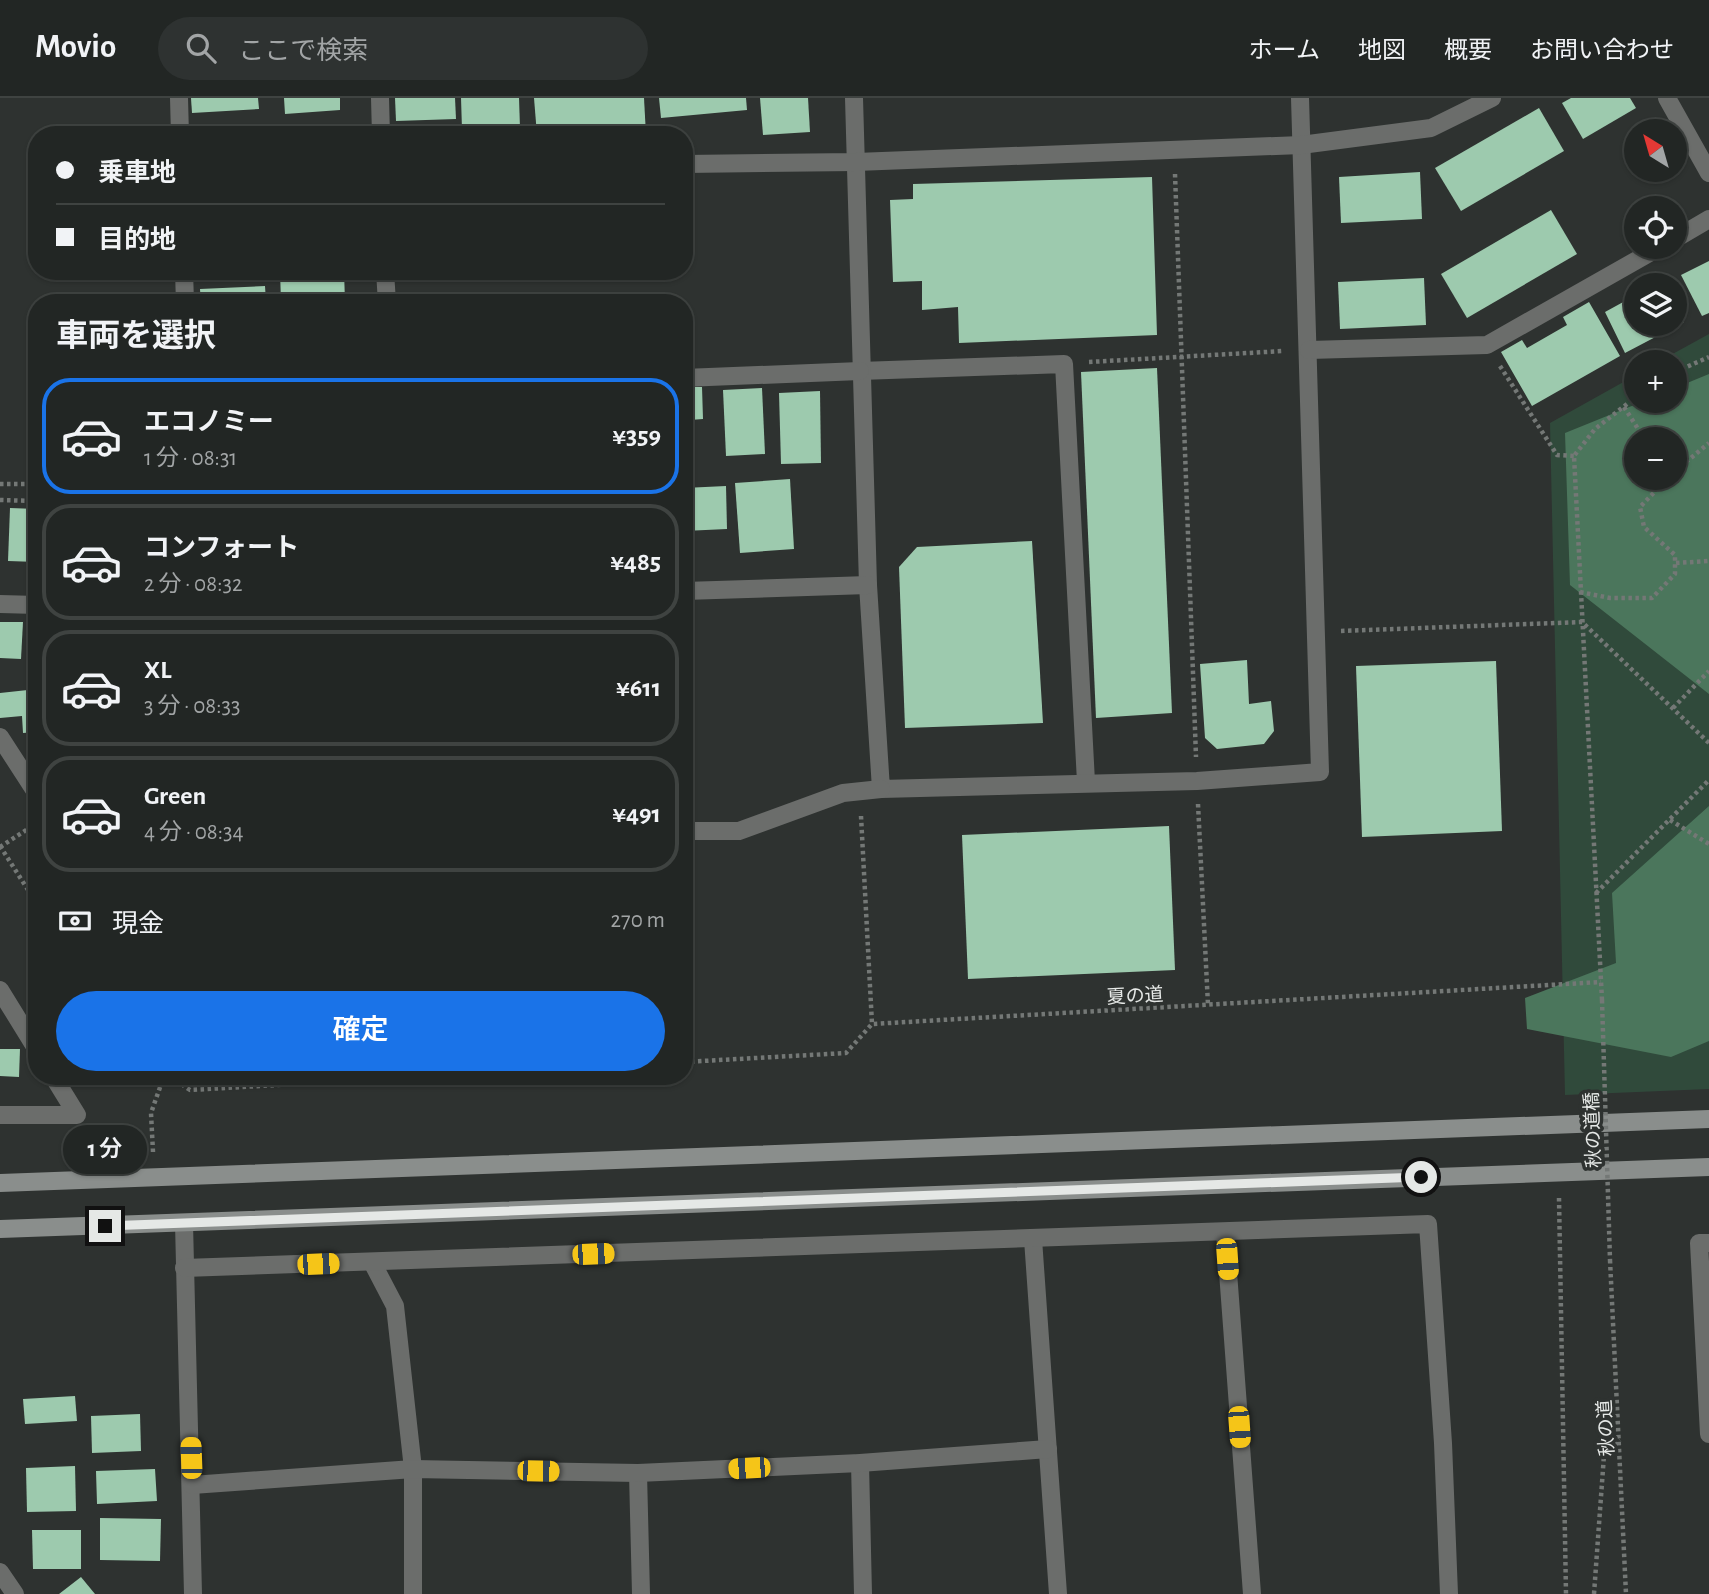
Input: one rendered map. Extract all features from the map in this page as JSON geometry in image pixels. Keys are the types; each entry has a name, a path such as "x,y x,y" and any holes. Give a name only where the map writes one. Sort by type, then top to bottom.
{"street":[{"path":"179,98 180,126"},
{"path":"380,98 381,126"},
{"path":"854,98 868,585 881,789"},
{"path":"693,831 739,831 843,793 881,789 1086,782 1197,782 1320,772 1300,98"},
{"path":"693,164 856,162 1301,145 1430,128 1492,98"},
{"path":"1667,98 1709,173"},
{"path":"1687,232 1709,219"},
{"path":"1309,350 1487,345 1639,259"},
{"path":"693,378 1064,364 1086,782"},
{"path":"693,591 868,585"},
{"path":"0,604 28,605"},
{"path":"0,737 28,780"},
{"path":"0,990 28,1035"},
{"path":"0,1115 77,1115 59,1085"},
{"path":"0,1183 1709,1119"},
{"path":"0,1229 1709,1167"},
{"path":"184,1223 193,1594"},
{"path":"184,1268 1428,1224 1443,1443 1449,1594"},
{"path":"1225,1232 1251,1594"},
{"path":"1033,1238 1058,1594"},
{"path":"1709,1243 1699,1243 1709,1434"},
{"path":"372,1262 396,1306 413,1469 413,1594"},
{"path":"192,1485 413,1469 638,1473 860,1463 1048,1449"},
{"path":"860,1463 863,1594"},
{"path":"638,1473 641,1594"},
{"path":"0,1573 15,1594"}],"path":[{"path":"1174,149 1197,782 1208,1005"},
{"path":"1487,345 1557,455 1574,456 1595,429 1623,407 1637,427"},
{"path":"1064,364 1309,350"},
{"path":"1687,367 1709,357"},
{"path":"1687,460 1709,443"},
{"name":"秋の道橋","path":"1574,456 1602,1000 1610,1260"},
{"path":"0,484 28,484"},
{"path":"1580,592 1610,597 1652,598 1675,574 1675,555 1644,527 1640,507 1656,490"},
{"path":"0,500 28,501"},
{"path":"1676,563 1709,561"},
{"path":"1314,632 1582,622 1709,743"},
{"path":"1672,708 1709,671"},
{"path":"1596,893 1709,780"},
{"path":"693,1062 846,1053 872,1024 860,791"},
{"path":"1670,820 1709,844"},
{"path":"28,829 0,846 28,890"},
{"name":"夏の道","path":"872,1024 1601,982"},
{"path":"154,1177 151,1113 163,1085"},
{"path":"182,1085 190,1090 277,1085"},
{"path":"1559,1172 1566,1594"},
{"name":"秋の道","path":"1610,1260 1626,1594"},
{"path":"1594,1594 1604,1455 1620,1439"}],"green space":[{"path":"1709,334 1709,1089 1565,1095 1550,423 1624,382 1624,413 1687,413 1687,350 1680,350"},
{"path":"1709,374 1709,694 1570,585 1565,433 1624,409 1624,413 1687,413 1687,383"},
{"path":"1709,806 1709,1041 1671,1057 1527,1029 1525,998 1616,963 1612,893"}],"building":[{"path":"191,98 258,98 259,109 192,113"},
{"path":"284,98 340,98 340,110 285,114"},
{"path":"395,98 455,98 456,119 396,121"},
{"path":"461,98 519,98 520,126 462,126"},
{"path":"534,98 644,98 646,126 536,126"},
{"path":"659,98 746,98 747,110 661,118"},
{"path":"760,98 808,98 810,132 763,135"},
{"path":"1571,98 1630,98 1636,108 1583,139 1562,103"},
{"path":"1539,108 1564,151 1461,211 1435,168"},
{"path":"1420,172 1422,219 1341,223 1339,177"},
{"path":"1152,177 1157,335 959,343 958,307 922,310 922,281 893,282 890,200 913,199 913,184"},
{"path":"1551,210 1577,254 1467,318 1441,274"},
{"path":"1709,261 1709,313 1702,316 1687,287 1685,273"},
{"path":"1424,278 1426,325 1340,329 1338,282"},
{"path":"280,280 344,280 345,294 281,294"},
{"path":"265,286 265,294 200,294 200,289"},
{"path":"1589,302 1620,356 1532,406 1501,352 1522,340 1527,348 1567,325 1563,317"},
{"path":"1624,302 1624,336 1657,336 1624,351 1605,312"},
{"path":"1157,368 1172,713 1096,718 1081,372"},
{"path":"693,387 702,387 703,419 693,420"},
{"path":"762,388 765,454 726,456 723,390"},
{"path":"820,391 821,463 781,464 779,393"},
{"path":"790,479 794,549 740,553 735,483"},
{"path":"726,486 727,529 693,531 693,488"},
{"path":"10,508 28,509 28,562 8,561"},
{"path":"1032,541 1043,723 905,728 899,567 917,547"},
{"path":"0,622 23,622 21,659 0,658"},
{"path":"1247,660 1249,704 1271,701 1274,731 1264,744 1217,749 1205,738 1200,664"},
{"path":"1496,661 1502,831 1362,837 1356,666"},
{"path":"28,690 28,733 23,733 22,716 0,718 0,693"},
{"path":"1169,826 1175,970 968,979 962,835"},
{"path":"0,1049 20,1049 19,1077 0,1076"},
{"path":"75,1396 77,1421 25,1424 23,1399"},
{"path":"140,1414 141,1451 92,1453 91,1416"},
{"path":"75,1466 76,1511 27,1512 26,1468"},
{"path":"155,1469 157,1501 97,1504 96,1471"},
{"path":"100,1518 161,1519 160,1561 100,1560"},
{"path":"32,1530 81,1530 81,1569 33,1569"},
{"path":"81,1577 95,1594 59,1594"}],"route":[{"path":"105,1226 1421,1177"}]}
